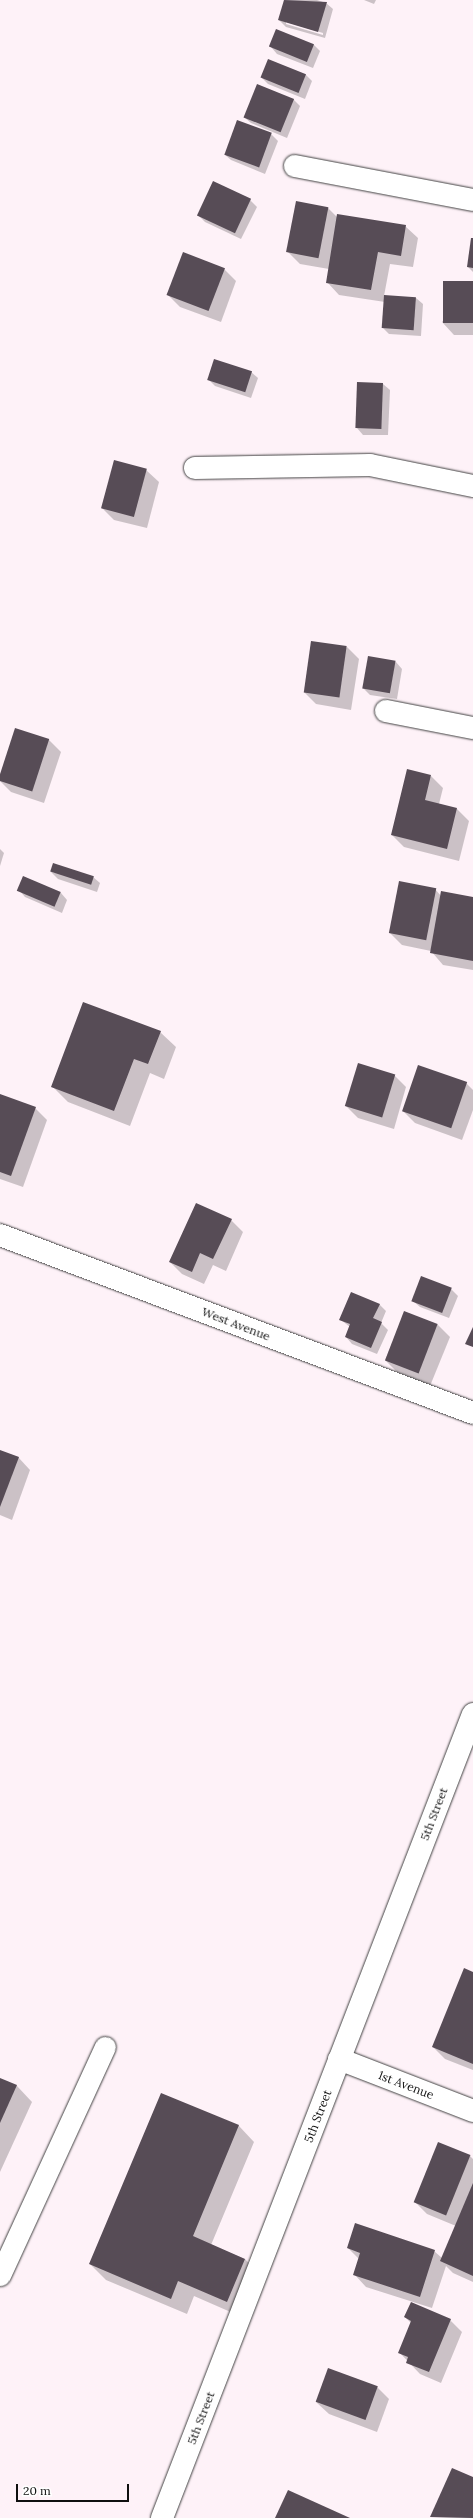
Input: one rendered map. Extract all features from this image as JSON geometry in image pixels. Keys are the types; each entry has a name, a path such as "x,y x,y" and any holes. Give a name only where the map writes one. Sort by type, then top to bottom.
{"street":[{"path":"295,166 473,200"},
{"path":"195,468 370,465 473,486"},
{"path":"386,712 473,728"},
{"name":"West Avenue","path":"0,1235 473,1413"},
{"name":"5th Street","path":"162,2518 473,1714"},
{"name":"1st Avenue","path":"340,2059 473,2111"}],"lane":[{"path":"0,2275 5,2246 105,2047"}],"building":[{"path":"284,0 327,2 318,32 278,20"},
{"path":"276,29 314,44 307,62 269,47"},
{"path":"268,59 306,74 299,93 261,78"},
{"path":"257,84 294,99 281,132 244,117"},
{"path":"237,120 272,133 259,167 224,155"},
{"path":"213,181 251,199 235,233 197,215"},
{"path":"296,201 328,207 318,258 286,252"},
{"path":"337,214 406,225 401,256 378,252 371,290 326,283"},
{"path":"471,238 473,238 473,268 467,267"},
{"path":"183,252 225,268 209,311 167,295"},
{"path":"443,281 473,281 473,323 443,323"},
{"path":"384,295 416,297 414,330 382,328"},
{"path":"214,359 252,371 245,392 207,380"},
{"path":"357,382 383,383 381,429 355,428"},
{"path":"114,460 147,469 134,517 101,508"},
{"path":"311,641 347,646 339,698 304,692"},
{"path":"368,656 396,661 390,693 362,688"},
{"path":"15,728 49,739 32,791 0,781 0,774"},
{"path":"407,769 431,775 425,800 457,808 447,849 391,835"},
{"path":"53,863 94,876 91,885 50,872"},
{"path":"23,876 61,892 54,907 17,891"},
{"path":"399,881 436,888 426,940 389,933"},
{"path":"441,891 473,897 473,961 430,953"},
{"path":"83,1002 161,1031 148,1064 134,1059 114,1111 51,1087"},
{"path":"358,1063 395,1074 382,1117 345,1106"},
{"path":"418,1065 467,1082 451,1128 402,1111"},
{"path":"0,1094 36,1107 11,1176 0,1172"},
{"path":"196,1203 232,1219 213,1259 200,1253 192,1272 169,1262"},
{"path":"421,1276 452,1288 442,1313 411,1301"},
{"path":"351,1292 380,1304 373,1318 382,1322 371,1348 345,1337 350,1324 339,1320"},
{"path":"404,1311 438,1324 419,1373 385,1360"},
{"path":"473,1327 473,1347 465,1344"},
{"path":"0,1450 19,1457 0,1507"},
{"path":"464,1968 473,1972 473,2064 432,2047"},
{"path":"0,2078 17,2085 0,2123"},
{"path":"161,2093 239,2125 193,2236 245,2259 227,2302 178,2281 171,2299 89,2264"},
{"path":"438,2142 470,2155 446,2215 414,2202"},
{"path":"473,2183 473,2276 440,2261"},
{"path":"355,2223 435,2250 420,2297 353,2275 360,2253 347,2248"},
{"path":"411,2302 451,2319 429,2372 406,2363 408,2357 398,2353 411,2321 404,2317"},
{"path":"328,2368 378,2386 365,2420 316,2402"},
{"path":"452,2468 473,2477 473,2518 430,2517"},
{"path":"288,2490 350,2518 275,2518"}]}
